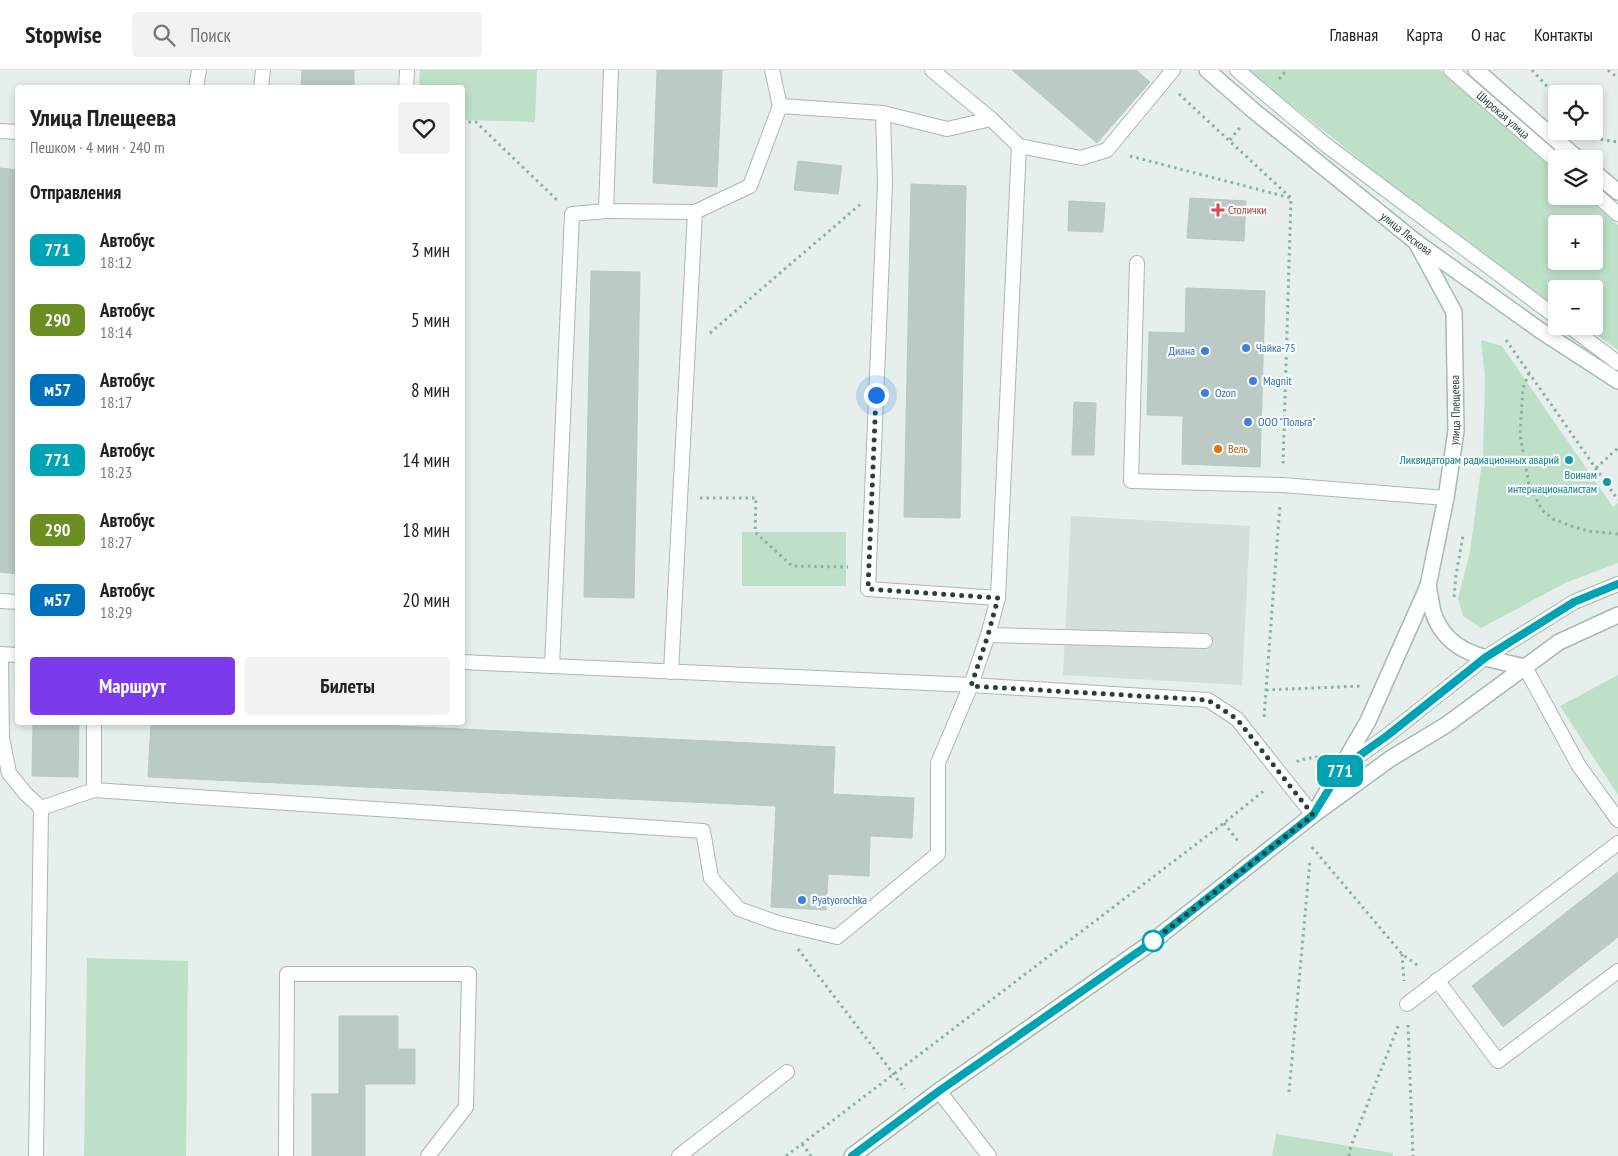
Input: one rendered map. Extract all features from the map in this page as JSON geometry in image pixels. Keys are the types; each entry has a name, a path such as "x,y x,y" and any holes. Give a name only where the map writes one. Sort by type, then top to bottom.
{"main road":[{"name":"улица Лескова","path":"1206,70 1416,242 1541,332 1618,380"},
{"path":"1476,70 1568,150"},
{"path":"1603,180 1618,192"},
{"name":"улица Плещеева","path":"1313,815 1368,721 1428,586 1446,498 1456,431 1454,312 1416,242"},
{"name":"улица Плещеева","path":"1428,586 1433,612 1446,636 1460,648 1486,657 1525,666"},
{"name":"улица Плещеева","path":"853,1156 939,1091 1148,945 1313,815 1390,759 1446,725 1559,642 1618,615"}],"lane":[{"path":"196,85 199,70"},
{"path":"262,85 263,70"},
{"path":"406,85 407,70"},
{"path":"606,211 611,70"},
{"path":"552,666 572,214 606,211 695,212 750,186 780,106 772,70"},
{"path":"932,70 1020,146 1081,158 1107,150 1168,75"},
{"name":"улица Лескова","path":"1237,70 1326,145 1548,311"},
{"name":"Широкая улица","path":"1451,70 1548,153"},
{"path":"780,106 883,113 947,129 991,119"},
{"path":"883,113 885,184 868,589 998,598"},
{"path":"0,131 15,132"},
{"path":"41,808 94,790 704,831 711,878 739,910 778,923 837,937 938,854 938,763 971,686 998,598 1020,146"},
{"path":"1603,201 1618,214"},
{"path":"672,672 679,498 695,212"},
{"path":"1137,262 1130,481 1282,485 1446,498"},
{"path":"1581,335 1618,363"},
{"path":"1342,768 1388,735 1486,657 1574,602 1618,584"},
{"path":"0,601 15,602"},
{"path":"988,635 1205,641"},
{"path":"15,655 0,654 2,738 9,773 25,793 41,808 36,1156"},
{"path":"465,662 971,686 1208,700 1237,719 1313,815"},
{"path":"1525,666 1579,766 1618,820"},
{"path":"94,725 94,790"},
{"path":"1407,1004 1618,843"},
{"path":"1437,980 1498,1061 1618,971"},
{"path":"286,1156 287,974 469,974 466,1107 433,1153"},
{"path":"679,1156 787,1072"},
{"path":"939,1091 989,1156"}],"path":[{"path":"1532,70 1548,87"},
{"path":"1608,70 1618,78"},
{"path":"1168,75 1230,140 1292,198 1282,485 1264,716 1270,724"},
{"path":"465,122 476,122 572,214"},
{"path":"1230,140 1242,126"},
{"path":"1603,140 1618,142"},
{"path":"1107,150 1292,198"},
{"path":"688,351 885,184"},
{"path":"1506,340 1618,500"},
{"path":"1529,373 1523,388 1520,434 1529,485 1542,510 1553,519 1571,526 1588,531 1618,534"},
{"path":"1596,468 1618,448"},
{"path":"679,498 756,498 755,532 792,566 846,567"},
{"path":"1266,690 1364,686 1359,694"},
{"path":"1293,753 1299,760"},
{"path":"786,1156 1224,823 1299,760 1320,758 1326,753"},
{"path":"1224,823 1238,841"},
{"path":"1312,848 1402,954 1437,980"},
{"path":"1289,1092 1310,860"},
{"path":"778,923 918,1107"},
{"path":"1349,1156 1350,1146 1407,1004"},
{"path":"1407,1004 1413,1156"},
{"path":"802,1144 811,1156"}],"shaded area":[{"path":"1071,516 1250,526 1242,685 1063,675"}],"green space":[{"path":"420,70 537,70 535,122 465,120 465,85 419,85"},
{"path":"1248,70 1440,70 1548,164 1548,205 1595,205 1618,225 1618,350 1597,335 1603,335 1603,280 1548,280 1548,301 1380,176"},
{"path":"1481,340 1502,346 1613,507 1618,503 1618,563 1565,583 1481,628 1463,616 1458,598 1470,552 1483,454 1485,378"},
{"path":"742,532 846,532 846,586 742,586"},
{"path":"1618,675 1618,795 1560,706"},
{"path":"87,958 188,961 186,1156 84,1156"},
{"path":"1276,1134 1393,1153 1393,1156 1272,1156"}],"building":[{"path":"302,70 354,70 354,85 301,85"},
{"path":"657,70 722,70 717,187 653,183"},
{"path":"1012,70 1136,70 1150,82 1097,143"},
{"path":"798,161 842,166 838,194 794,190"},
{"path":"0,168 15,170 15,574 0,572"},
{"path":"911,184 966,186 960,518 904,517"},
{"path":"1190,198 1246,201 1244,241 1187,238"},
{"path":"1069,201 1105,203 1103,232 1068,231"},
{"path":"591,271 640,272 634,598 584,597"},
{"path":"1186,288 1265,291 1260,467 1182,464 1183,416 1147,415 1149,332 1185,333"},
{"path":"1074,402 1096,403 1094,455 1072,455"},
{"path":"33,725 79,725 78,777 32,776"},
{"path":"151,725 378,725 835,747 833,794 914,798 912,838 870,836 869,876 828,874 826,910 771,907 776,806 148,777"},
{"path":"1618,872 1618,937 1503,1027 1472,986"},
{"path":"339,1016 398,1016 398,1049 415,1049 415,1084 365,1084 365,1156 312,1156 312,1094 339,1094"}],"bus line":[{"name":"771","path":"852,1156 939,1091 1148,945 1313,815 1342,768 1388,735 1486,657 1574,602 1618,584"}],"place":[{"name":"Столички","path":"1218,210"},
{"name":"Чайка-75","path":"1246,348"},
{"name":"Диана","path":"1205,351"},
{"name":"Magnit","path":"1253,381"},
{"name":"Ozon","path":"1205,393"},
{"name":"ООО \"Польга\"","path":"1248,422"},
{"name":"Вель","path":"1218,449"},
{"name":"Ликвидаторам радиационных аварий","path":"1569,460"},
{"name":"Воинам интернационалистам","path":"1607,482"},
{"name":"Pyatyorochka","path":"802,900"}],"route":[{"path":"876,395 868,589 998,598 971,686 1208,700 1237,719 1313,815 1153,941"}]}
